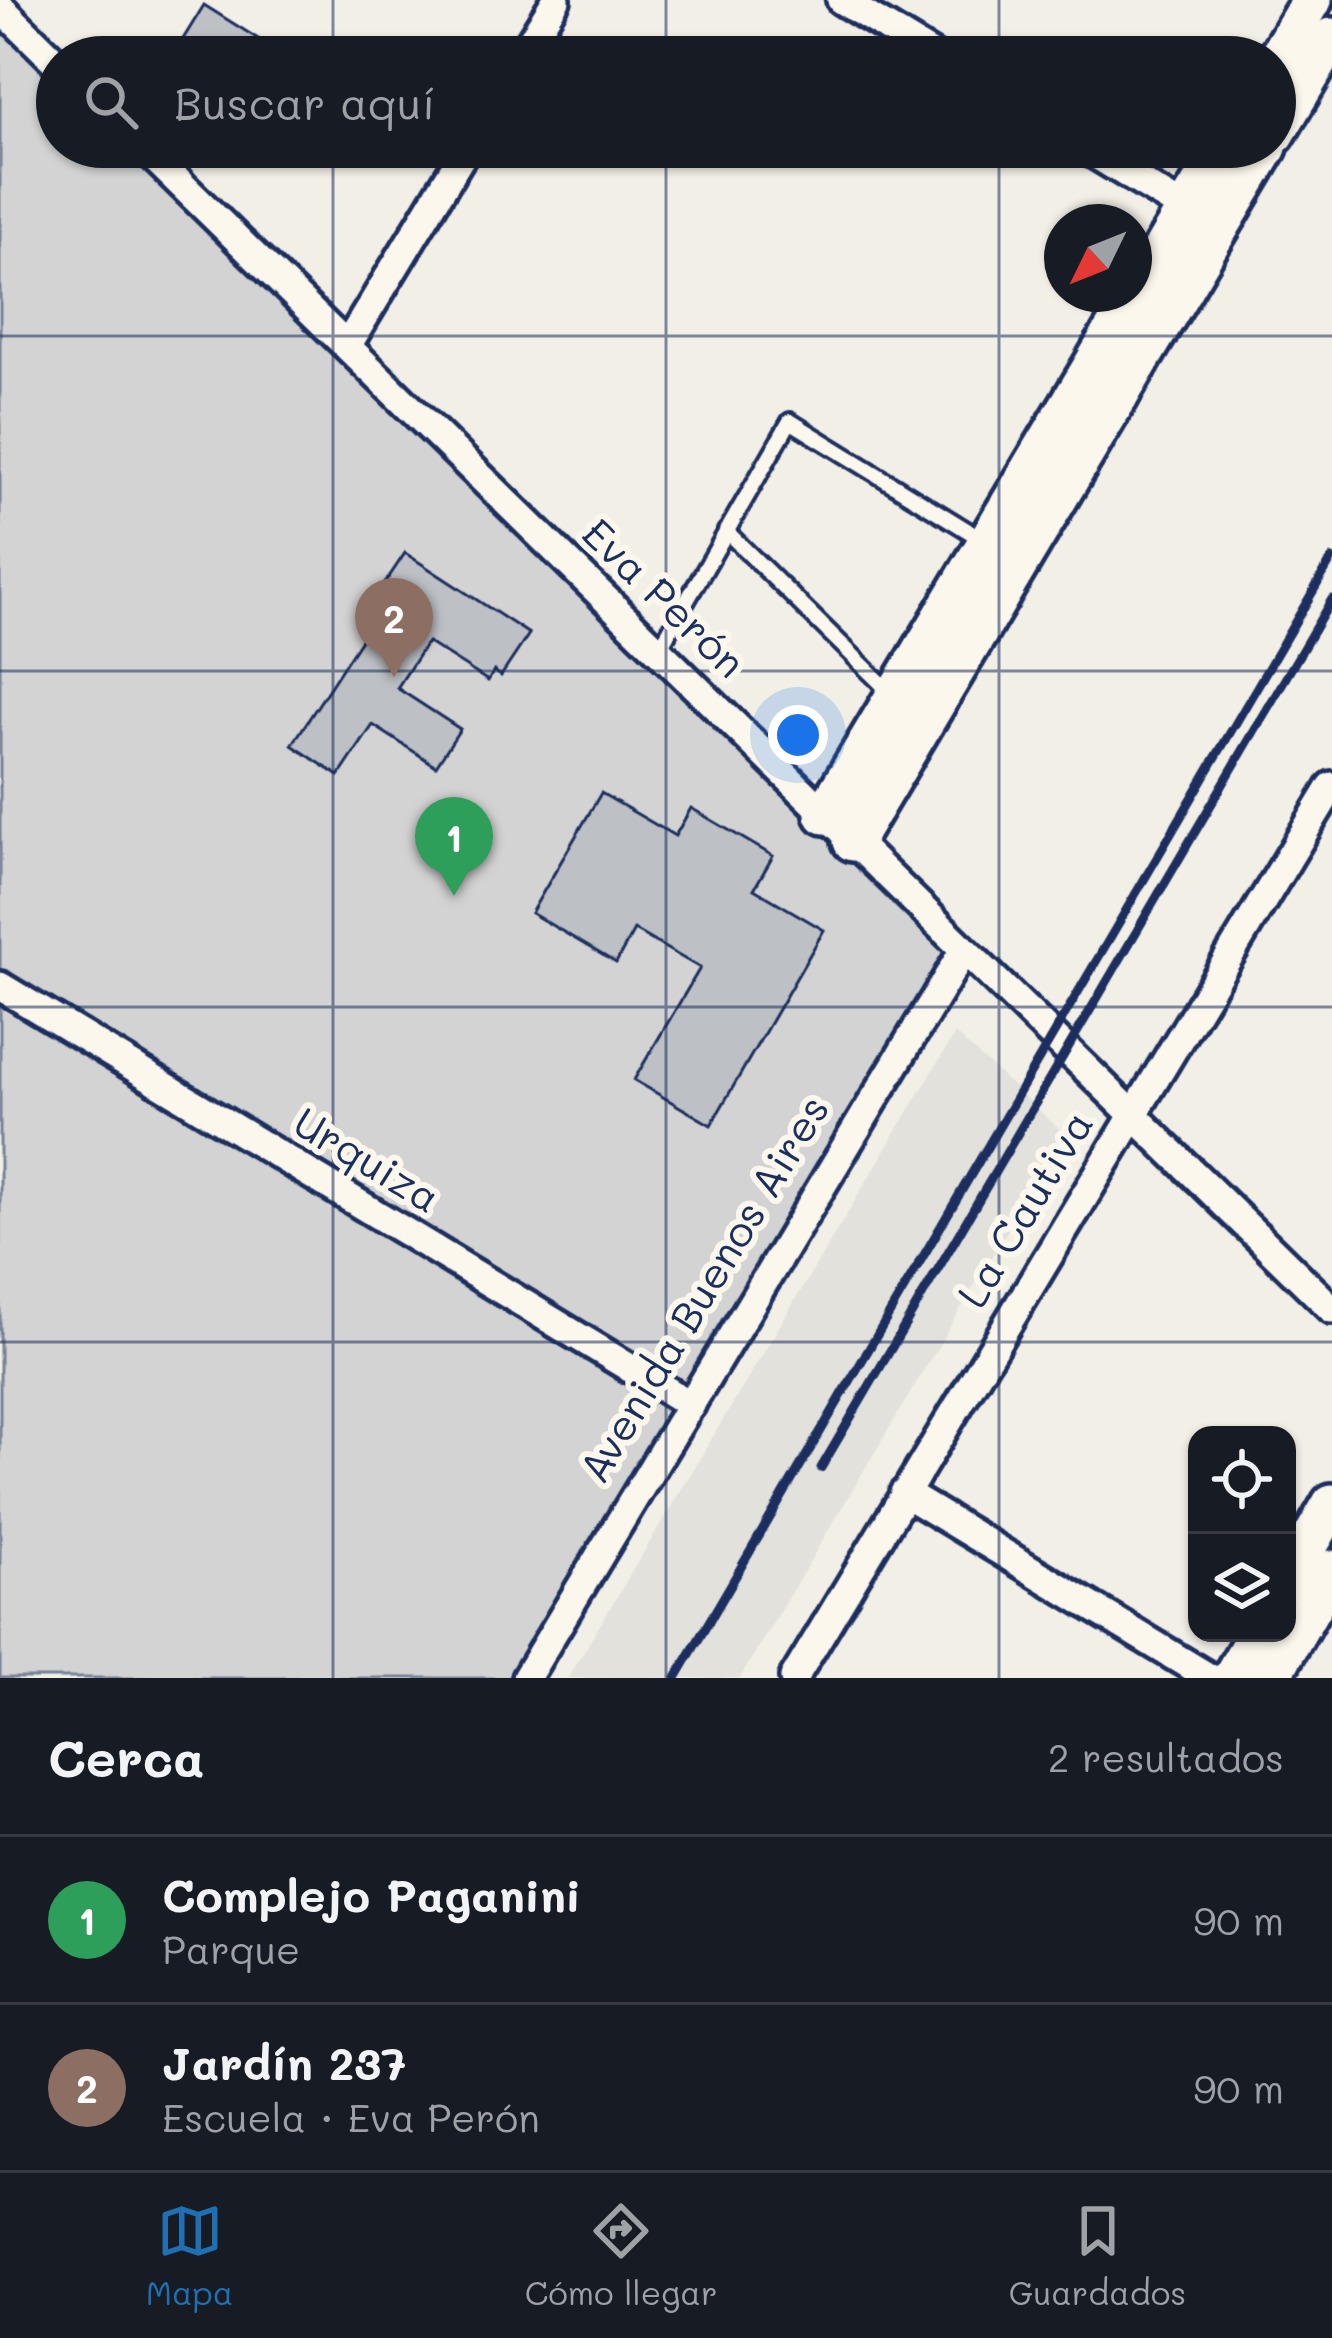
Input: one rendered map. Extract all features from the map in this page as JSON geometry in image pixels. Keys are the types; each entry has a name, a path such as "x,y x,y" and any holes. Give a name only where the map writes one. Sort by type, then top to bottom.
{"main road":[{"path":"1291,36 1312,0"},
{"path":"1296,99 1332,38"},
{"path":"853,842 1202,220 1218,168"},
{"path":"825,814 987,543 1202,220 1248,168"},
{"path":"1296,1566 1332,1504"},
{"path":"1270,1678 1332,1570"},
{"path":"1232,1678 1253,1642"}],"street":[{"path":"534,36 556,0"},
{"path":"841,0 900,36"},
{"path":"0,7 36,42"},
{"name":"Eva Perón","path":"164,168 1332,1310"},
{"path":"346,346 454,168"},
{"path":"1117,168 1202,220"},
{"name":"La Cautiva","path":"794,1678 1131,1112 1332,787"},
{"name":"Avenida Buenos Aires","path":"526,1678 964,950"},
{"name":"Urquiza","path":"0,986 691,1405"},
{"path":"904,1492 1210,1678"}],"lane":[{"path":"658,651 790,421 987,543"},
{"path":"726,531 895,697"}],"shaded area":[{"path":"0,7 36,42 36,168 164,168 964,950 526,1678 0,1678"},
{"path":"955,1034 1065,1134 740,1678 568,1678"}],"building":[{"path":"204,5 253,36 185,36"},
{"path":"405,553 529,634 501,676 494,671 488,681 427,642 397,688 460,729 436,766 373,725 339,776 292,745 382,607 396,616 404,604 381,589"},
{"path":"601,793 675,836 691,808 773,856 754,889 824,930 711,1125 634,1080 700,968 634,930 616,963 531,913"}],"railway":[{"path":"676,1678 1332,559"},
{"path":"821,1468 1332,599"}],"place":[{"name":"Jardín 237","path":"394,677"},
{"name":"Complejo Paganini","path":"454,896"}]}
